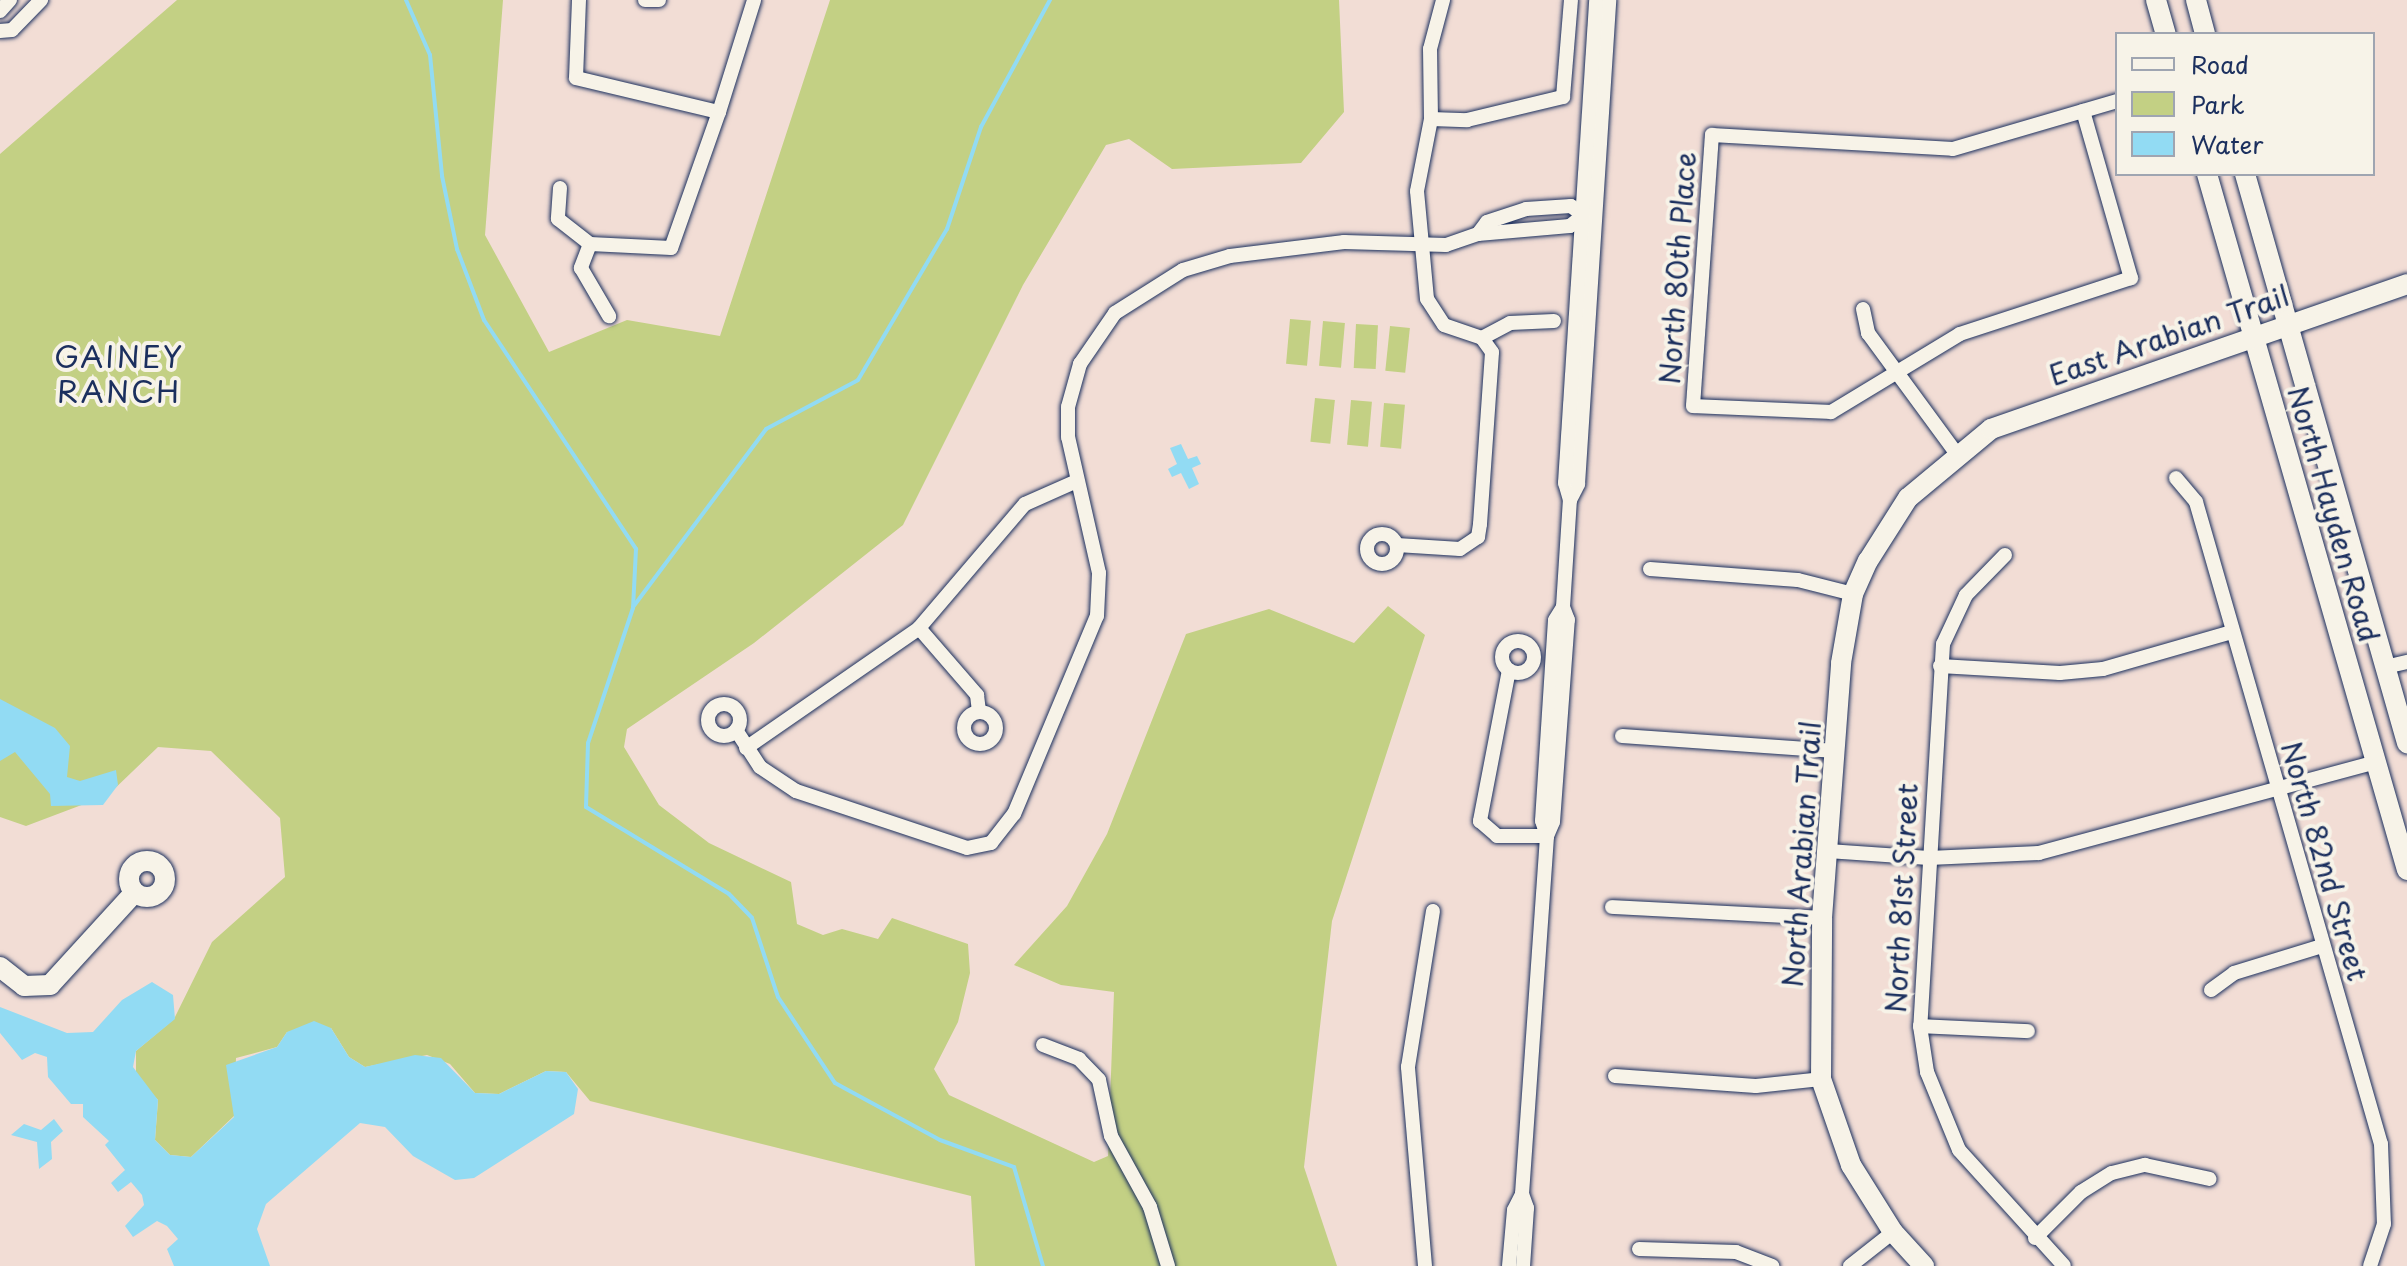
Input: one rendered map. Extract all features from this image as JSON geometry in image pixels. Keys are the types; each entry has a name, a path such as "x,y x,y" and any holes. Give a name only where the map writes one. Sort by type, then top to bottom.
{"street":[{"path":"0,11 10,0"},
{"path":"0,31 12,30 41,0"},
{"path":"579,0 576,78 719,112"},
{"path":"645,0 659,0"},
{"path":"560,188 558,219 590,244 671,248 754,0"},
{"path":"1397,545 1460,549 1478,537 1492,352 1482,338 1444,325 1427,299 1417,191 1431,119 1430,49 1443,0"},
{"path":"1431,119 1467,120 1563,97 1571,0"},
{"path":"1509,1266 1514,1210 1522,1194 1547,836 1542,821 1553,735 1555,620 1563,607 1570,500 1578,484 1596,0"},
{"path":"1587,217 1609,0"},
{"path":"2156,0 2165,32"},
{"path":"2196,0 2204,32"},
{"path":"1898,373 1960,334 2131,278 2083,111 2115,102"},
{"name":"North 80th Place","path":"1898,373 1831,412 1693,406 1712,135 1953,149 2083,111"},
{"name":"North Hayden Road","path":"2208,176 2407,870"},
{"name":"North Hayden Road","path":"2246,176 2407,743"},
{"path":"1478,234 1487,222 1526,209 1571,206 1587,217"},
{"path":"736,730 746,748 773,779 796,791 967,848 991,843 1014,814 1097,616 1099,573 1077,481 1068,407 1080,364 1115,313 1156,283 1230,256 1344,242 1421,247 1478,234 1570,226 1587,217"},
{"path":"590,244 581,268 609,316"},
{"name":"East Arabian Trail","path":"1956,453 2031,411 2407,284"},
{"path":"1863,309 1868,333 1956,453"},
{"path":"1482,338 1510,323 1554,321"},
{"name":"North Arabian Trail","path":"1924,1266 1893,1232 1851,1165 1821,1079 1822,918 1835,751 1853,594 1894,515 1956,453"},
{"name":"North 82nd Street","path":"2176,478 2196,502 2385,1169 2384,1224 2370,1266"},
{"path":"746,748 919,628 1025,504 1077,481"},
{"name":"North 81st Street","path":"2005,555 1966,595 1940,666 1920,1026 1927,1072 1959,1150 2035,1238 2064,1266"},
{"path":"1650,569 1798,580 1853,594"},
{"path":"919,628 977,695 979,712"},
{"path":"1940,666 2060,673 2103,669 2232,632"},
{"path":"2385,667 2407,662"},
{"path":"1509,670 1480,821 1497,836 1547,836"},
{"path":"1622,736 1835,751"},
{"path":"1828,851 1929,858 2007,857 2073,847 2376,762"},
{"path":"0,967 24,986 50,985 134,893"},
{"path":"1612,907 1822,918"},
{"path":"1425,1266 1408,1067 1433,911"},
{"path":"2211,990 2234,973 2322,946"},
{"path":"1920,1026 2028,1031"},
{"path":"1043,1045 1079,1059 1099,1080 1111,1136 1150,1207 1168,1266"},
{"path":"1615,1076 1756,1086 1821,1079"},
{"path":"2035,1238 2081,1192 2112,1173 2145,1165 2210,1179"},
{"path":"1522,1194 1527,1208 1523,1266"},
{"path":"1850,1266 1893,1232"},
{"path":"1639,1249 1736,1252 1772,1266"}],"green space":[{"path":"177,0 503,0 485,235 549,352 627,320 720,336 830,0 1339,0 1344,112 1301,163 1172,169 1129,139 1106,145 1023,285 903,525 754,643 627,729 624,747 659,805 709,843 791,882 797,924 823,935 842,929 878,939 892,918 968,944 970,973 958,1022 934,1069 949,1095 1094,1162 1108,1156 1114,992 1061,985 1014,965 1067,906 1107,834 1186,634 1269,609 1354,643 1388,606 1425,635 1332,921 1304,1167 1337,1266 975,1266 971,1196 590,1101 566,1072 546,1071 499,1094 475,1093 450,1064 427,1055 365,1067 349,1057 331,1028 287,1032 277,1047 236,1058 234,1116 191,1157 170,1155 155,1140 158,1100 136,1078 136,1051 174,1019 212,942 285,877 280,818 211,751 158,747 108,795 26,826 0,817 0,154"},
{"path":"1290,319 1311,321 1307,366 1286,364"},
{"path":"1323,321 1345,323 1341,368 1319,366"},
{"path":"1356,324 1378,325 1376,369 1354,368"},
{"path":"1390,326 1410,328 1405,373 1385,371"},
{"path":"1315,398 1335,400 1330,444 1310,442"},
{"path":"1351,400 1372,402 1368,447 1347,445"},
{"path":"1384,403 1405,405 1401,449 1380,447"}],"water":[{"path":"1181,444 1188,459 1197,456 1201,464 1192,468 1199,484 1189,489 1181,473 1172,477 1168,469 1177,464 1170,448"},
{"path":"0,699 55,728 70,746 67,777 80,781 116,770 118,785 103,805 51,806 50,794 15,752 0,761"},
{"path":"152,982 173,995 175,1019 136,1051 133,1067 158,1100 155,1140 170,1155 191,1157 234,1117 226,1065 277,1047 287,1032 314,1021 331,1028 349,1057 365,1067 415,1055 441,1058 475,1093 499,1094 546,1071 566,1072 578,1089 574,1114 474,1178 455,1180 413,1156 385,1127 360,1123 266,1204 257,1229 270,1266 174,1266 167,1249 178,1239 167,1226 157,1221 133,1237 125,1226 144,1205 142,1195 131,1182 118,1192 111,1183 125,1170 105,1145 109,1141 83,1117 83,1104 71,1104 48,1077 47,1057 35,1053 22,1060 0,1033 0,1007 67,1033 93,1032 122,1000"},
{"path":"54,1119 63,1131 51,1142 52,1159 39,1169 37,1142 11,1135 24,1124 41,1130"}],"waterway":[{"path":"406,0 430,55 442,176 457,249 484,320 636,549 633,608 588,743 586,807 729,894 752,918 778,997 835,1083 940,1140 1014,1167 1043,1266"},
{"path":"633,607 766,429 858,380 947,229 981,127 1050,0"}],"district":[{"name":"GAINEY RANCH","path":"119,373"}]}
